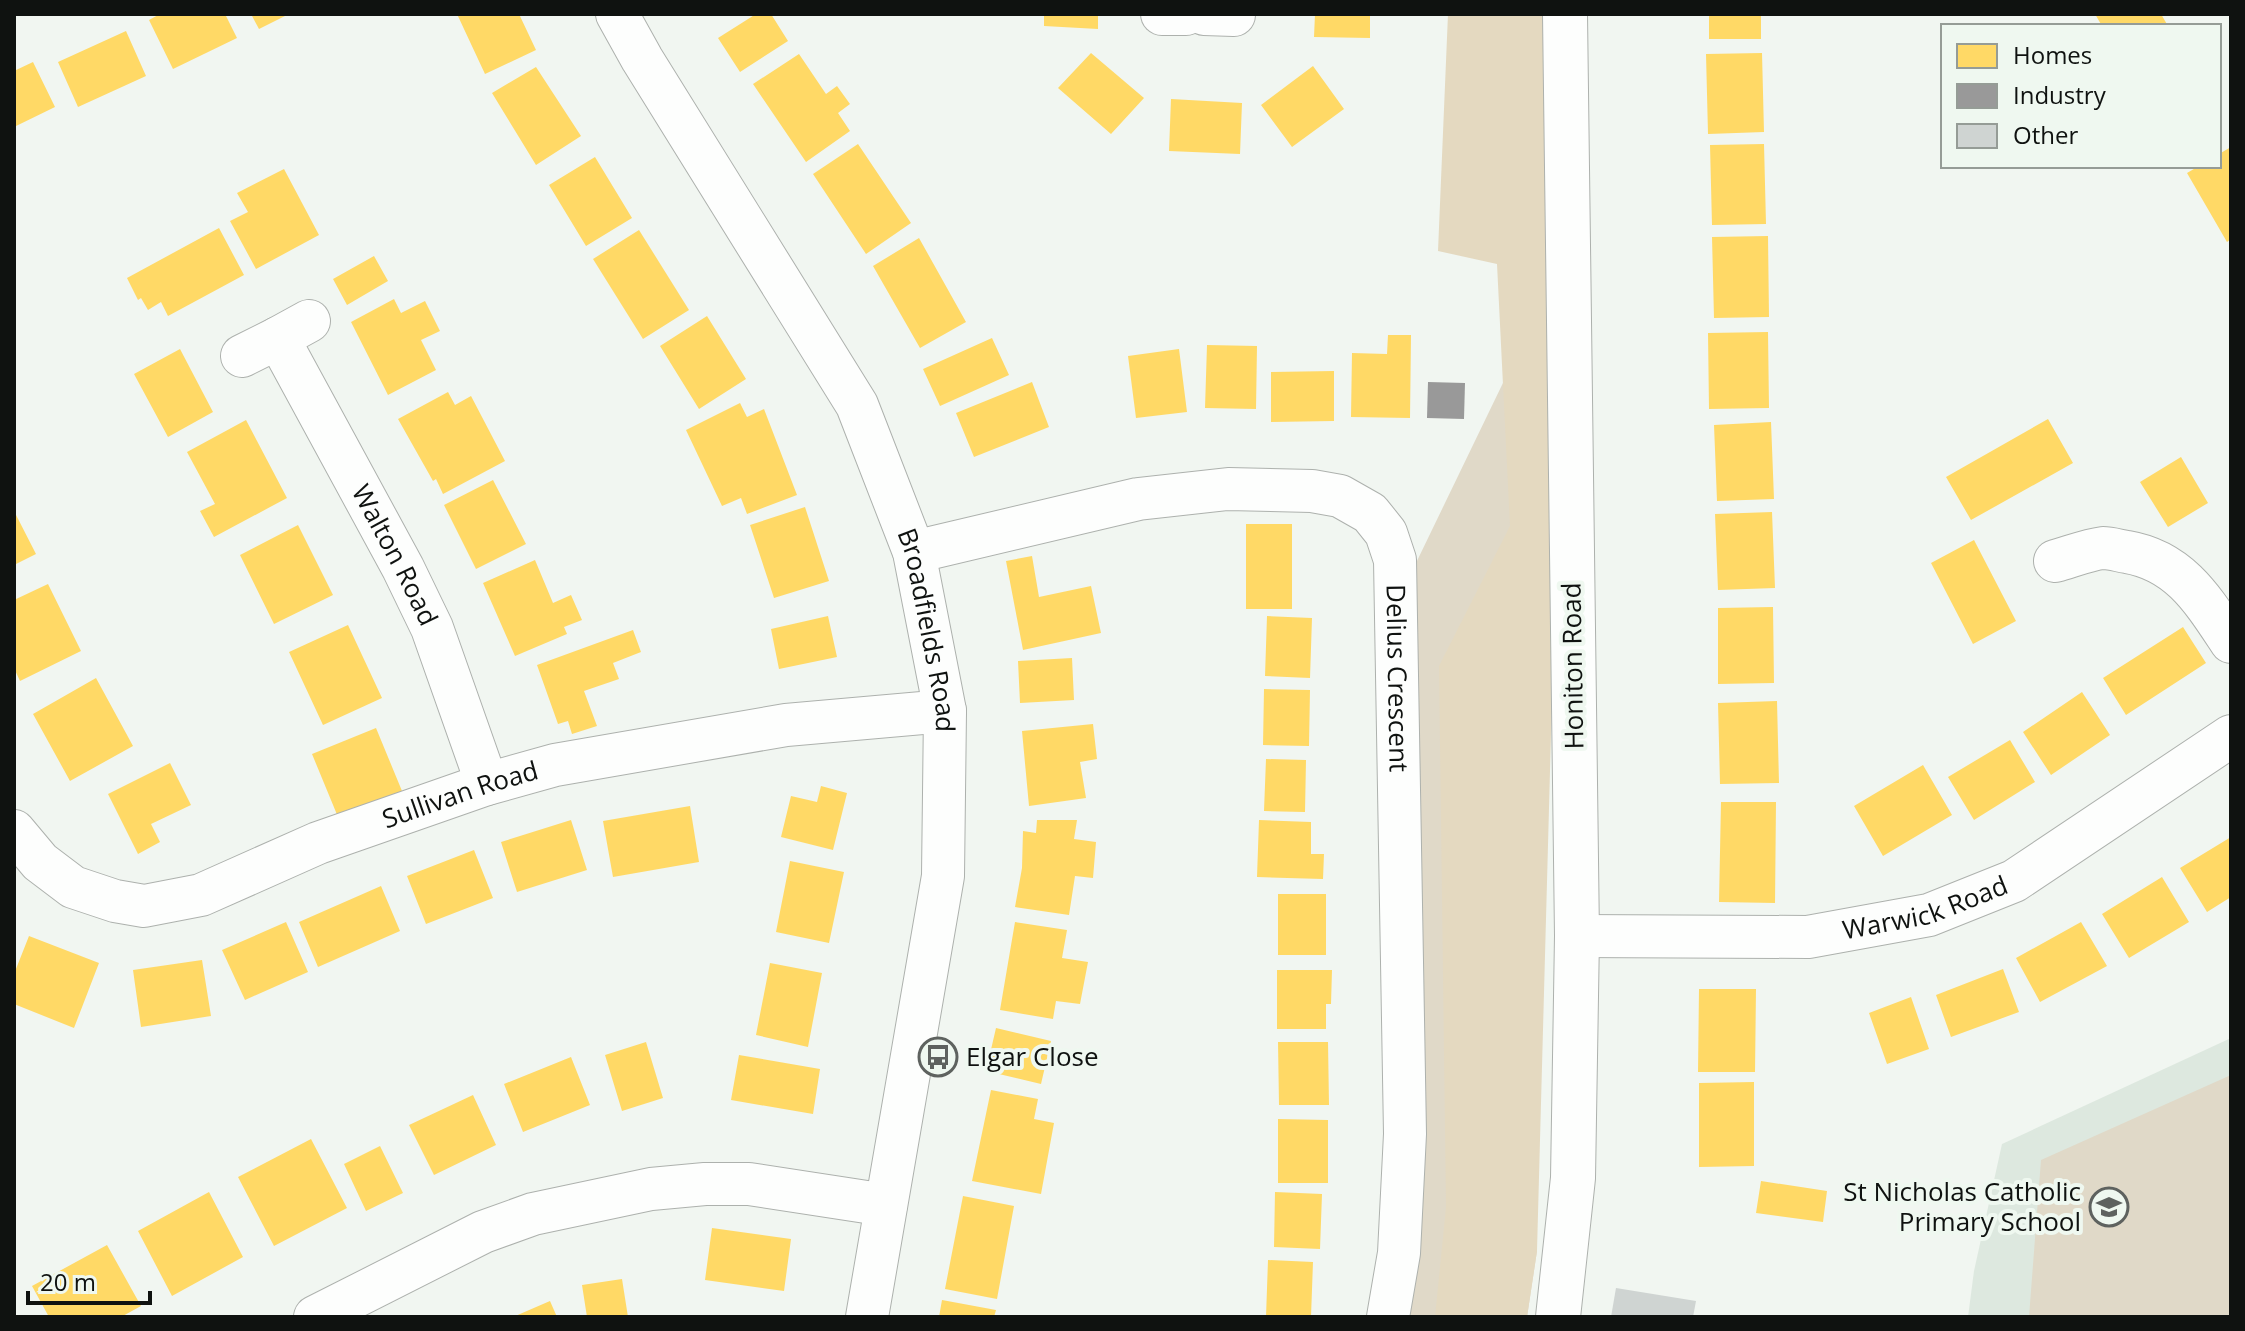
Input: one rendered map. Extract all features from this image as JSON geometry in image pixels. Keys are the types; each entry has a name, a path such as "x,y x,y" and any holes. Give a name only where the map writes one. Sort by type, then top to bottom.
{"main road":[{"name":"Honiton Road","path":"1558,1317 1573,1178 1577,936 1565,14"}],"street":[{"name":"Broadfields Road","path":"617,14 857,405 914,552 945,711 943,876 867,1317"},
{"path":"1162,14 1186,14"},
{"path":"1204,14 1234,15"},
{"name":"Walton Road","path":"276,338 403,568 432,628 487,784"},
{"name":"Delius Crescent","path":"914,552 1138,499 1228,489 1312,491 1340,496 1370,513 1386,533 1395,560 1405,1134 1399,1253 1388,1317"},
{"path":"2055,561 2105,548 2140,554 2162,562 2181,575 2200,595 2231,642"},
{"name":"Sullivan Road","path":"14,831 40,862 73,887 115,901 144,906 201,895 318,843 487,784 555,765 786,725 945,711"},
{"name":"Warwick Road","path":"1577,936 1808,937 1929,915 2014,881 2231,736"},
{"path":"315,1317 483,1232 533,1214 651,1189 749,1184 886,1205"}],"shaded area":[{"path":"1448,14 1549,14 1557,513 1537,1251 1527,1317 1435,1317 1446,1207 1439,666 1510,526 1497,264 1438,251"},
{"path":"1516,356 1537,1251 1527,1317 1408,1317 1423,1199 1416,563"},
{"name":"St Nicholas Catholic Primary School","path":"2231,1038 2231,1317 1968,1317 1974,1271 2002,1144"},
{"name":"St Nicholas Catholic Primary School","path":"2231,1075 2231,1317 2029,1317 2041,1160"}],"building: Homes":[{"path":"160,14 225,14 237,38 173,69 149,20"},
{"path":"251,14 289,14 259,29"},
{"path":"457,14 519,14 536,50 485,74"},
{"path":"756,14 771,14 788,41 740,72 718,38"},
{"path":"1044,14 1098,14 1098,29 1044,26"},
{"path":"1315,14 1370,14 1370,38 1314,37"},
{"path":"1709,14 1761,14 1761,39 1709,39"},
{"path":"2095,14 2161,14 2167,24 2101,24"},
{"path":"126,31 146,76 78,107 58,62"},
{"path":"1091,53 1144,98 1111,134 1058,88"},
{"path":"1762,53 1764,132 1708,134 1706,54"},
{"path":"799,54 826,94 837,86 850,104 838,113 850,131 806,162 753,84"},
{"path":"33,62 55,107 14,127 14,71"},
{"path":"1313,66 1344,109 1292,147 1261,105"},
{"path":"536,67 581,136 536,165 492,93"},
{"path":"1171,99 1242,103 1240,154 1169,151"},
{"path":"858,144 911,223 866,254 813,174"},
{"path":"1764,144 1766,224 1712,225 1710,145"},
{"path":"2231,147 2231,239 2227,242 2187,173 2196,168 2221,168 2221,153"},
{"path":"595,157 632,218 586,246 549,185"},
{"path":"284,169 319,235 256,269 230,221 248,212 237,193"},
{"path":"219,228 244,275 168,316 161,302 148,310 141,298 138,300 127,278"},
{"path":"639,230 689,310 643,339 593,259"},
{"path":"1768,236 1769,317 1714,318 1712,237"},
{"path":"919,238 966,322 920,348 873,266"},
{"path":"374,256 388,281 347,305 333,279"},
{"path":"394,299 401,313 425,301 440,331 421,340 436,370 388,395 351,322"},
{"path":"707,316 746,379 699,409 660,346"},
{"path":"1768,332 1769,408 1709,409 1708,333"},
{"path":"1388,335 1411,335 1410,418 1351,417 1352,353 1387,354"},
{"path":"992,338 1009,375 940,406 923,369"},
{"path":"1207,345 1257,346 1256,409 1205,408"},
{"path":"180,349 213,412 168,437 134,374"},
{"path":"1179,349 1187,412 1136,418 1128,356"},
{"path":"1334,371 1334,421 1271,422 1271,372"},
{"path":"1032,382 1049,427 974,457 956,413"},
{"path":"448,392 455,405 471,396 505,461 443,494 398,419"},
{"path":"740,403 747,417 764,409 797,495 747,514 741,498 722,506 686,430"},
{"path":"2048,419 2073,463 1971,520 1946,477"},
{"path":"246,420 287,498 214,537 200,511 215,504 187,452"},
{"path":"1771,422 1774,499 1717,501 1714,425"},
{"path":"2181,457 2208,503 2168,527 2140,482"},
{"path":"493,480 526,544 476,569 444,505"},
{"path":"805,507 829,581 774,598 750,525"},
{"path":"14,511 36,554 14,565"},
{"path":"1772,512 1775,588 1718,590 1715,514"},
{"path":"1246,524 1292,524 1292,609 1246,609"},
{"path":"298,525 333,595 274,624 240,555"},
{"path":"1974,540 2016,621 1973,644 1931,563"},
{"path":"1032,556 1039,597 1091,586 1101,633 1023,650 1006,561"},
{"path":"535,560 553,603 571,595 582,620 564,627 567,634 515,656 483,583"},
{"path":"48,584 81,651 20,681 14,668 14,600"},
{"path":"1773,607 1774,683 1718,684 1718,608"},
{"path":"828,616 837,657 779,669 771,629"},
{"path":"1267,616 1312,618 1310,678 1265,676"},
{"path":"348,625 382,698 323,725 289,652"},
{"path":"2183,627 2206,663 2126,715 2103,678"},
{"path":"633,630 641,652 613,663 619,679 584,691 597,726 572,734 568,721 558,724 537,665"},
{"path":"1072,658 1074,700 1020,703 1018,661"},
{"path":"96,678 133,746 70,781 33,714"},
{"path":"1264,689 1310,690 1309,746 1263,745"},
{"path":"2082,692 2110,735 2051,775 2023,732"},
{"path":"1777,701 1779,783 1720,784 1718,703"},
{"path":"1093,724 1097,759 1080,762 1086,798 1029,806 1022,731"},
{"path":"376,728 402,791 338,817 312,754"},
{"path":"2010,740 2035,782 1974,820 1948,777"},
{"path":"1266,759 1306,760 1305,812 1264,811"},
{"path":"170,763 191,805 151,824 160,842 138,854 108,794"},
{"path":"1923,765 1952,815 1883,856 1854,806"},
{"path":"821,786 847,793 833,850 781,837 791,796 817,802"},
{"path":"1721,802 1776,802 1775,903 1719,902"},
{"path":"690,806 699,862 613,877 603,821"},
{"path":"571,820 587,870 517,892 501,842"},
{"path":"1037,820 1077,820 1074,839 1096,842 1093,878 1075,876 1069,915 1015,907 1022,868 1023,831 1036,833"},
{"path":"1259,820 1311,822 1311,854 1324,854 1323,879 1257,877"},
{"path":"2231,837 2231,897 2207,912 2180,868"},
{"path":"474,850 493,898 426,924 407,876"},
{"path":"790,861 844,872 829,943 776,932"},
{"path":"2162,877 2189,922 2129,958 2102,914"},
{"path":"381,886 400,931 318,967 299,922"},
{"path":"1278,894 1326,894 1326,955 1278,955"},
{"path":"286,922 308,972 245,1000 222,950"},
{"path":"1015,922 1067,930 1062,958 1088,962 1080,1004 1056,1001 1053,1019 1000,1010"},
{"path":"2081,922 2107,966 2040,1002 2016,958"},
{"path":"29,936 99,963 74,1028 14,1004 14,974"},
{"path":"202,960 211,1016 141,1027 133,970"},
{"path":"770,963 822,973 808,1047 756,1035"},
{"path":"2003,969 2019,1012 1951,1037 1936,995"},
{"path":"1277,970 1332,970 1331,1004 1326,1004 1326,1029 1277,1029"},
{"path":"1699,989 1756,989 1755,1072 1698,1072"},
{"path":"1911,997 1929,1049 1887,1064 1869,1013"},
{"path":"996,1028 1051,1041 1041,1084 986,1071"},
{"path":"646,1042 663,1098 622,1111 605,1055"},
{"path":"1278,1042 1328,1042 1329,1105 1279,1105"},
{"path":"739,1055 820,1069 813,1114 731,1100"},
{"path":"571,1057 590,1105 523,1132 504,1084"},
{"path":"1754,1082 1754,1166 1699,1167 1699,1083"},
{"path":"991,1090 1038,1099 1034,1119 1054,1123 1041,1194 972,1181"},
{"path":"473,1095 496,1145 434,1175 409,1125"},
{"path":"1278,1119 1328,1120 1328,1183 1278,1183"},
{"path":"311,1139 347,1208 274,1246 238,1177"},
{"path":"380,1146 403,1193 366,1211 344,1164"},
{"path":"1761,1181 1827,1191 1823,1222 1756,1213"},
{"path":"209,1192 243,1257 172,1296 138,1231"},
{"path":"1275,1192 1322,1194 1320,1249 1274,1247"},
{"path":"963,1196 1014,1206 997,1299 945,1289"},
{"path":"712,1228 791,1239 784,1291 705,1280"},
{"path":"107,1245 141,1306 121,1317 49,1317 32,1286"},
{"path":"1268,1260 1313,1262 1311,1317 1266,1317"},
{"path":"622,1279 628,1317 587,1317 582,1285"},
{"path":"942,1300 996,1310 994,1317 939,1317"},
{"path":"550,1301 557,1317 513,1317"}],"building: Industry":[{"path":"1428,382 1465,383 1464,419 1427,418"}],"building: Other":[{"path":"1616,1288 1696,1301 1693,1317 1611,1317"}],"place":[{"name":"Elgar Close","path":"938,1057"},
{"name":"St Nicholas Catholic Primary School","path":"2109,1207"}]}
